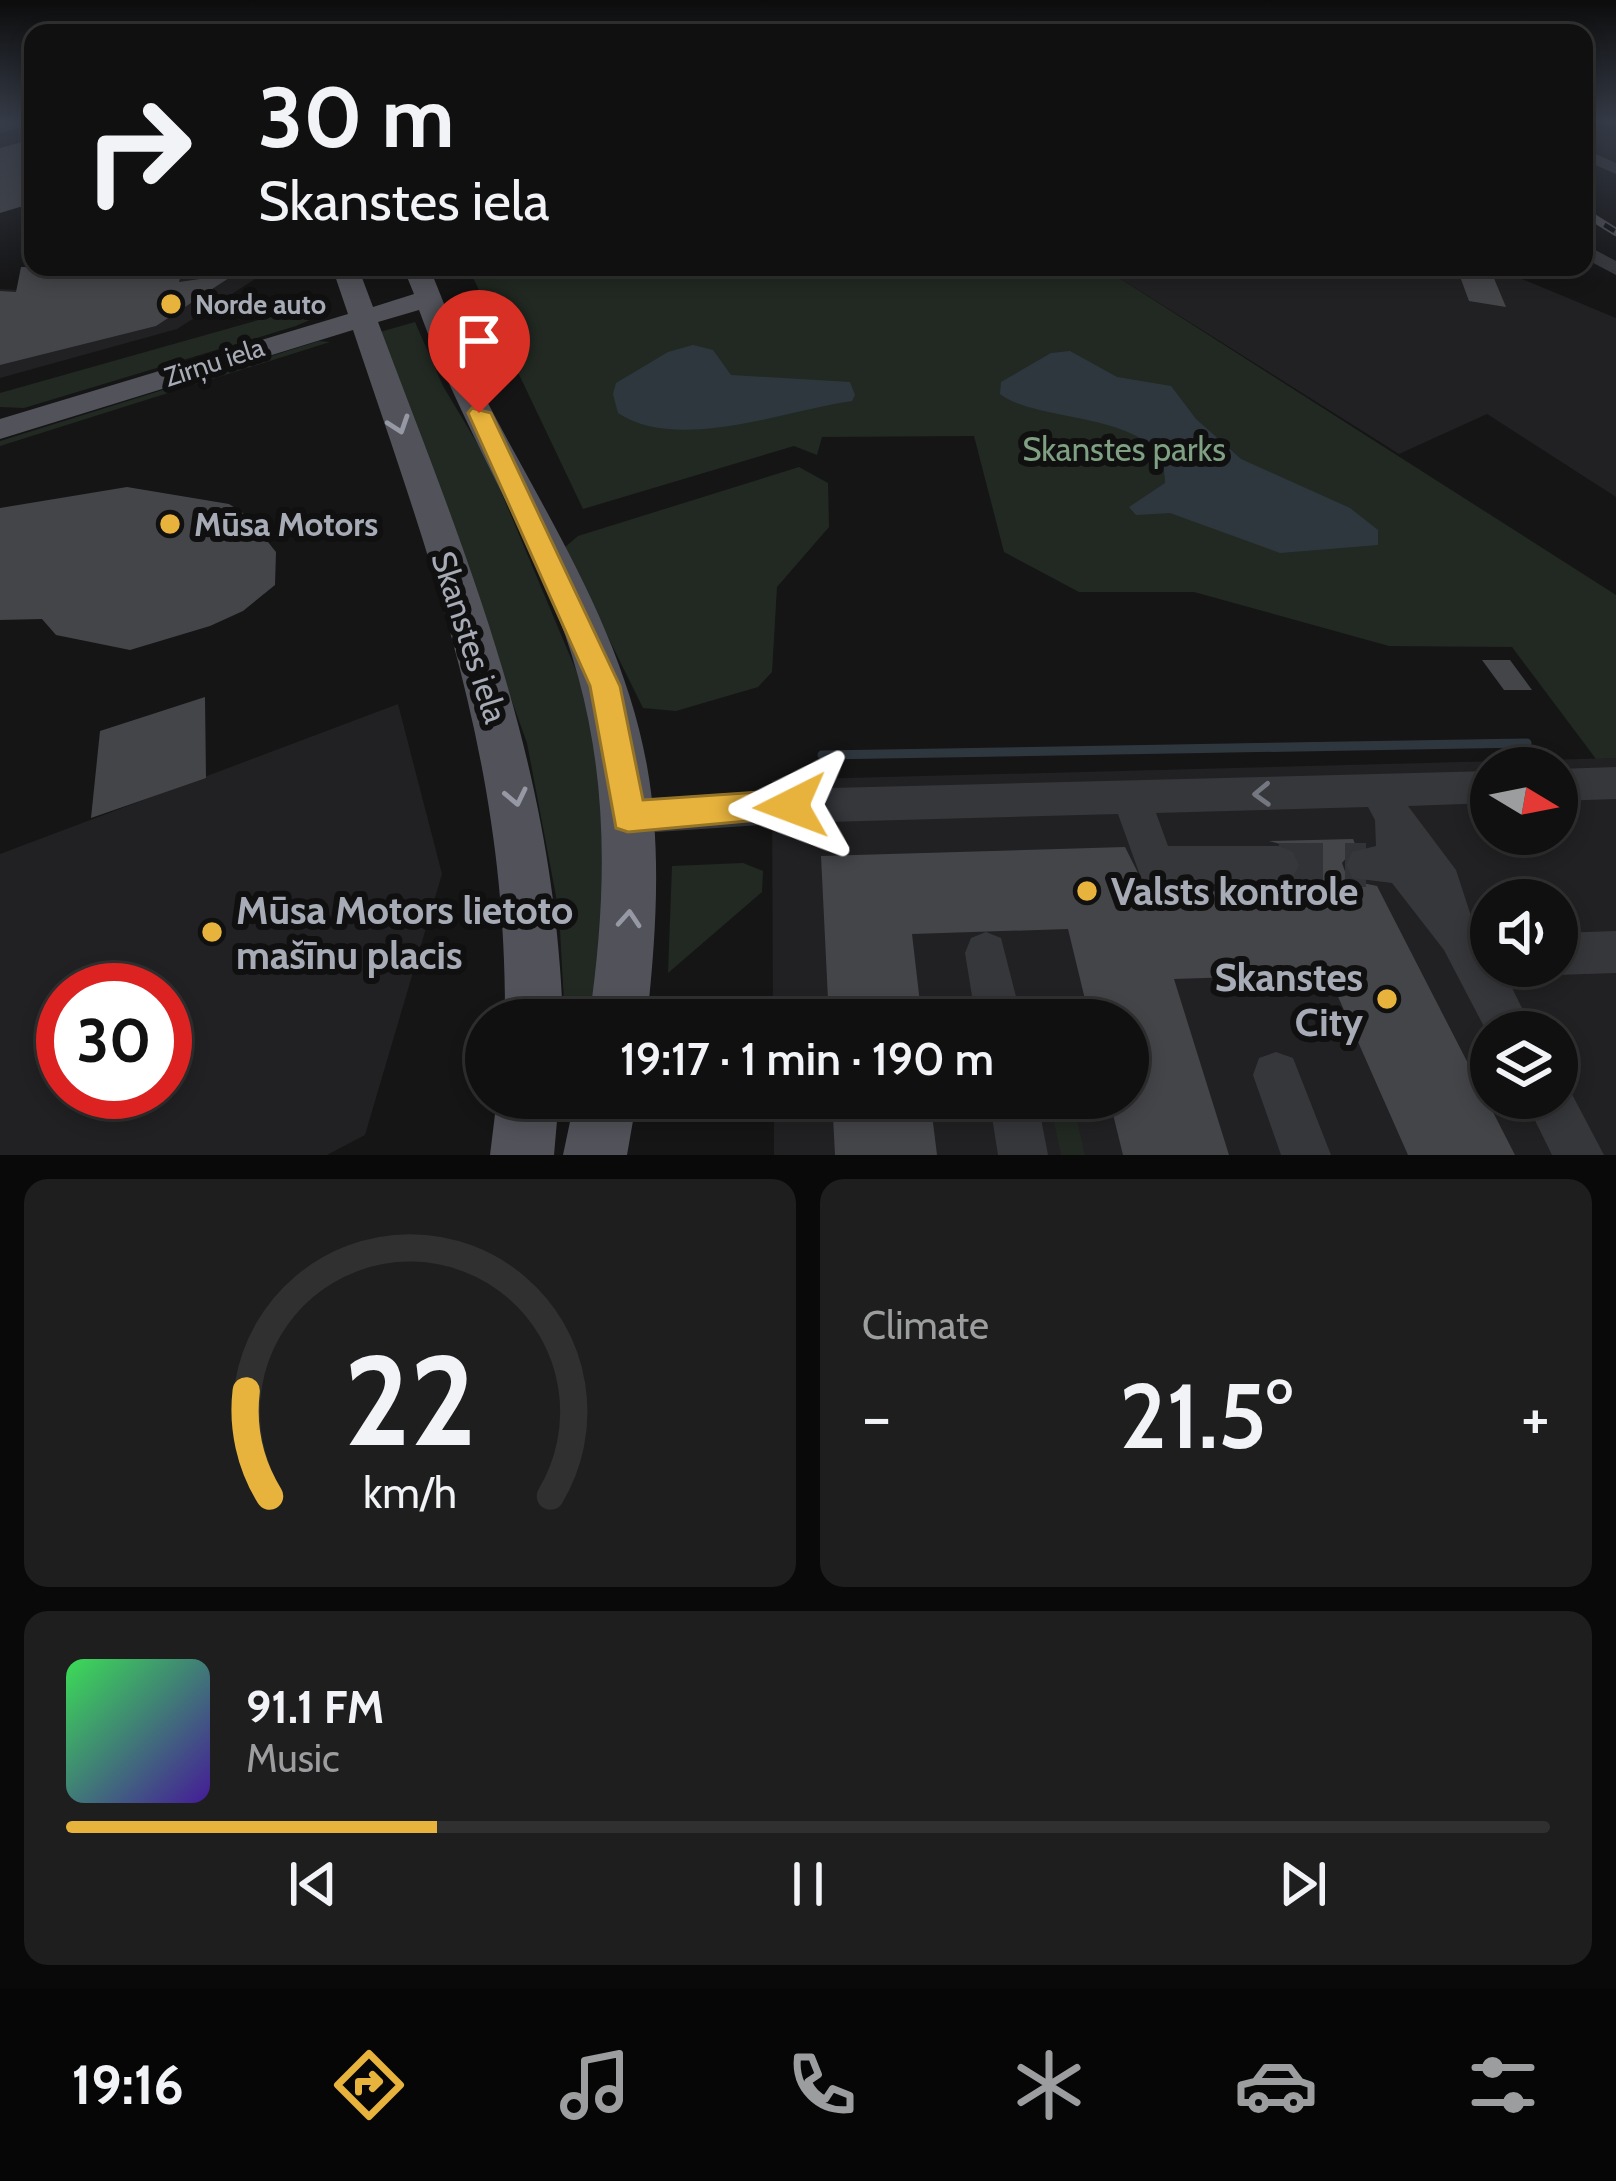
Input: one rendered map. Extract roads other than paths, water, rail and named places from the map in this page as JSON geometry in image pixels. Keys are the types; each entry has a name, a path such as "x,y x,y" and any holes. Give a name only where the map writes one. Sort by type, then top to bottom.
{"main road":[{"name":"Skanstes iela","path":"348,276 509,762 533,919 533,999"},
{"path":"420,276 446,346 590,647 617,732 628,817 630,898 620,999"},
{"name":"Zirņu iela","path":"0,429 361,314 429,298"},
{"path":"522,1155 526,1119"},
{"path":"595,1155 602,1119"}],"street":[{"path":"1578,786 1611,790"},
{"path":"628,817 791,806 1132,798 1386,804 1470,790"},
{"path":"1132,798 1155,866 1279,865"},
{"path":"1386,804 1391,840 1385,864 1470,945"},
{"path":"1386,804 1430,861 1470,944"},
{"path":"986,952 995,999"},
{"path":"1578,953 1616,952"},
{"path":"1276,1075 1306,1155"},
{"path":"1017,1119 1023,1155"},
{"path":"1560,1119 1580,1155"}],"waterway":[{"path":"822,755 1527,743"}],"tunnel":[{"path":"1279,865 1366,865"}],"railway":[{"path":"1593,218 1616,232"}],"place":[{"name":"Norde auto","path":"171,304"},
{"name":"Mūsa Motors","path":"170,524"},
{"name":"Valsts kontrole","path":"1087,891"},
{"name":"Mūsa Motors lietoto mašīnu placis","path":"212,932"},
{"name":"Skanstes City","path":"1387,999"}],"park label":[{"name":"Skanstes parks","path":"1124,449"}]}
